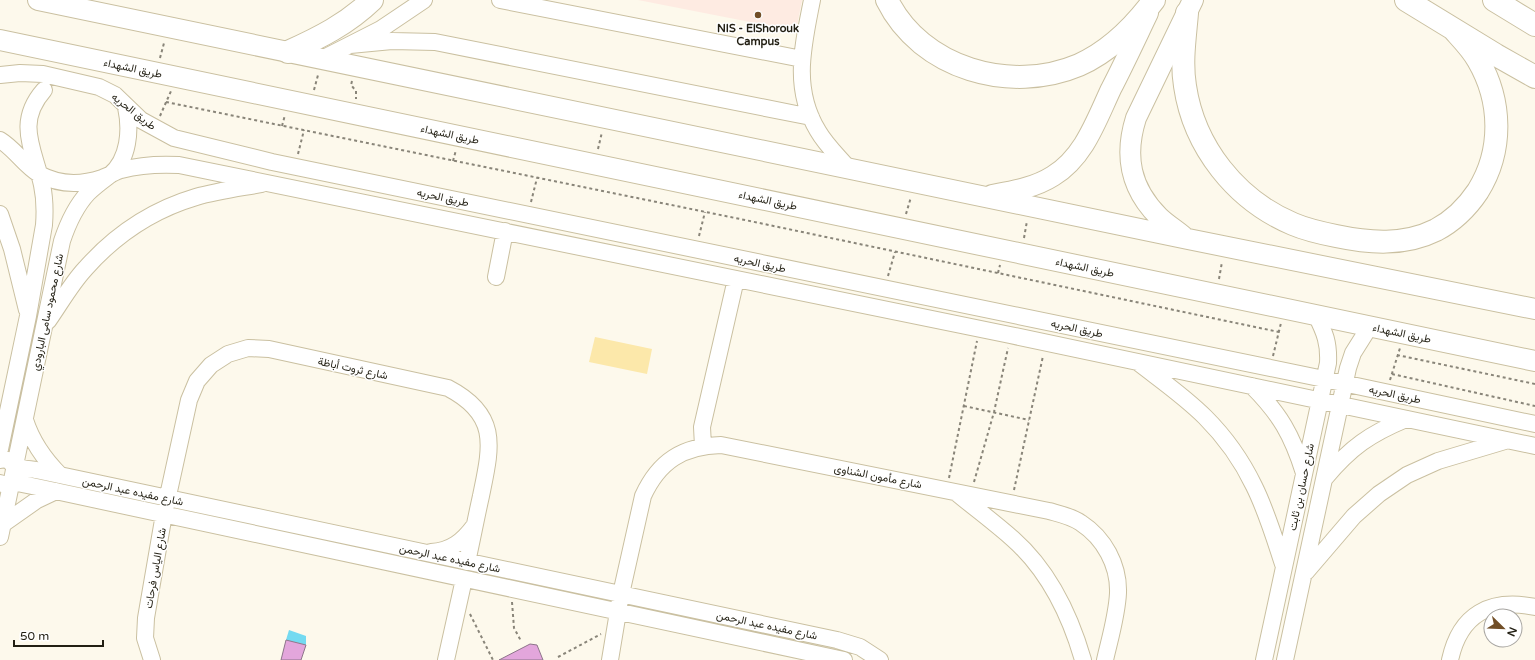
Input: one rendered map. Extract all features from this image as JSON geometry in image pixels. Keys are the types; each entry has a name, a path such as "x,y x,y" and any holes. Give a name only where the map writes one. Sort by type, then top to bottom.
{"highway":[{"path":"288,52 328,33 346,22 372,0"},
{"path":"887,0 913,35 940,56 955,64 988,74 1022,77 1042,76 1061,71 1080,64 1097,55 1129,31 1154,0"},
{"path":"1406,0 1535,77"},
{"path":"1494,0 1535,25"},
{"path":"1190,6 1183,50 1183,68 1189,104 1201,139 1221,170 1246,196 1276,216 1310,230 1367,242 1403,240 1436,230 1463,209 1477,191 1490,166 1495,150 1497,133 1497,116 1494,99 1478,60 1454,30"}],"main road":[{"path":"38,0 982,197 1535,309"},
{"path":"982,197 1021,190 1041,183 1062,170 1071,161 1086,142 1154,0"},
{"path":"1188,239 1159,217 1144,199 1134,178 1129,154 1132,130 1136,118 1190,6"},
{"name":"طريق الشهداء","path":"0,40 1535,361"}],"street":[{"path":"322,59 396,20 424,0"},
{"path":"500,0 802,59"},
{"path":"812,0 802,59 802,88 811,117 818,131 848,169"},
{"path":"350,45 392,41 435,42 811,117"},
{"name":"طريق الحريه","path":"0,76 20,73 43,74 89,84 108,91 141,120 184,141 272,162 1324,379 1535,424"},
{"name":"شارع محمود سامى البارودي","path":"0,448 28,316 44,225 44,199 39,173 30,145 28,125 32,106 44,90"},
{"name":"شارع محمود سامى البارودي","path":"1,530 6,483 15,466 62,241 72,215 84,198 118,166 127,145 129,126 126,107"},
{"name":"طريق الحريه","path":"0,140 39,173 59,181 75,183 90,182 120,170 135,167 179,165 270,182 980,329 1535,446"},
{"path":"179,165 186,154 184,141"},
{"path":"44,327 84,270 108,245 135,224 164,208 196,197 270,182 268,172 272,162"},
{"path":"0,214 12,249 28,316"},
{"path":"496,277 505,231"},
{"path":"703,446 702,427 736,279"},
{"name":"شارع حسان بن ثابت","path":"1264,660 1328,363 1328,347 1324,331 1316,315"},
{"name":"شارع حسان بن ثابت","path":"1285,660 1348,368 1353,354 1370,326"},
{"name":"شارع ثروت أباظة","path":"168,498 189,400 197,381 210,365 228,354 248,348 269,349 448,388 464,396 476,409 485,424 490,442 489,459 468,562 477,573 464,579"},
{"path":"1137,362 1205,416 1228,444 1255,487 1284,568"},
{"path":"1252,386 1271,405 1285,426 1297,449 1304,474"},
{"path":"1324,479 1341,459 1361,442 1382,428 1406,419"},
{"path":"25,420 35,445 60,475"},
{"path":"1304,575 1354,516 1379,494 1408,476 1438,461 1508,440"},
{"name":"شارع مأمون الشناوى","path":"610,660 621,594 643,496 649,483 668,462 680,454 693,448 721,445 1011,503 1065,515 1080,522 1104,545 1116,571 1118,593 1106,660"},
{"name":"شارع مفيده عبد الرحمن","path":"0,460 4,459 10,461 15,466 837,640 860,647 880,660"},
{"name":"شارع مفيده عبد الرحمن","path":"6,483 56,491 844,660"},
{"path":"1,530 37,500 56,491"},
{"path":"957,492 1014,540 1036,563 1054,589 1069,618 1083,660"},
{"name":"شارع الياس فرحات","path":"152,660 145,638 146,618 168,498"},
{"path":"424,552 439,552 454,547 466,538 475,525"},
{"path":"446,660 464,579"},
{"path":"1450,660 1455,641 1464,626 1477,614 1492,607 1509,604 1535,607"}],"path":[{"path":"157,73 168,27"},
{"path":"311,105 322,59"},
{"path":"354,114 357,96 352,81 366,68"},
{"path":"155,128 178,77"},
{"path":"166,102 705,212 1279,332"},
{"path":"595,164 605,118"},
{"path":"296,166 304,130"},
{"path":"528,215 538,178"},
{"path":"902,228 915,183"},
{"path":"1021,253 1030,206"},
{"path":"696,250 705,212"},
{"path":"1216,294 1226,246"},
{"path":"885,288 895,252"},
{"path":"1269,368 1285,308"},
{"path":"957,492 964,406 980,329"},
{"path":"1386,393 1404,334"},
{"path":"957,492 994,412 1010,336"},
{"path":"1011,503 1046,343"},
{"path":"1397,356 1535,384"},
{"path":"1392,374 1535,406"},
{"path":"964,406 1029,420"},
{"path":"512,589 514,628 521,641"},
{"path":"461,595 494,660"},
{"path":"558,657 616,627"}],"shaded area":[{"name":"NIS - ElShorouk Campus","path":"638,0 802,0 796,31"},
{"path":"595,337 652,349 647,374 589,362"}],"water":[{"path":"289,630 306,636 306,645 286,640"}],"building":[{"path":"286,640 306,645 301,660 281,660"},
{"path":"530,644 537,645 543,660 499,660"}],"place":[{"name":"NIS - ElShorouk Campus","path":"758,15"}]}
